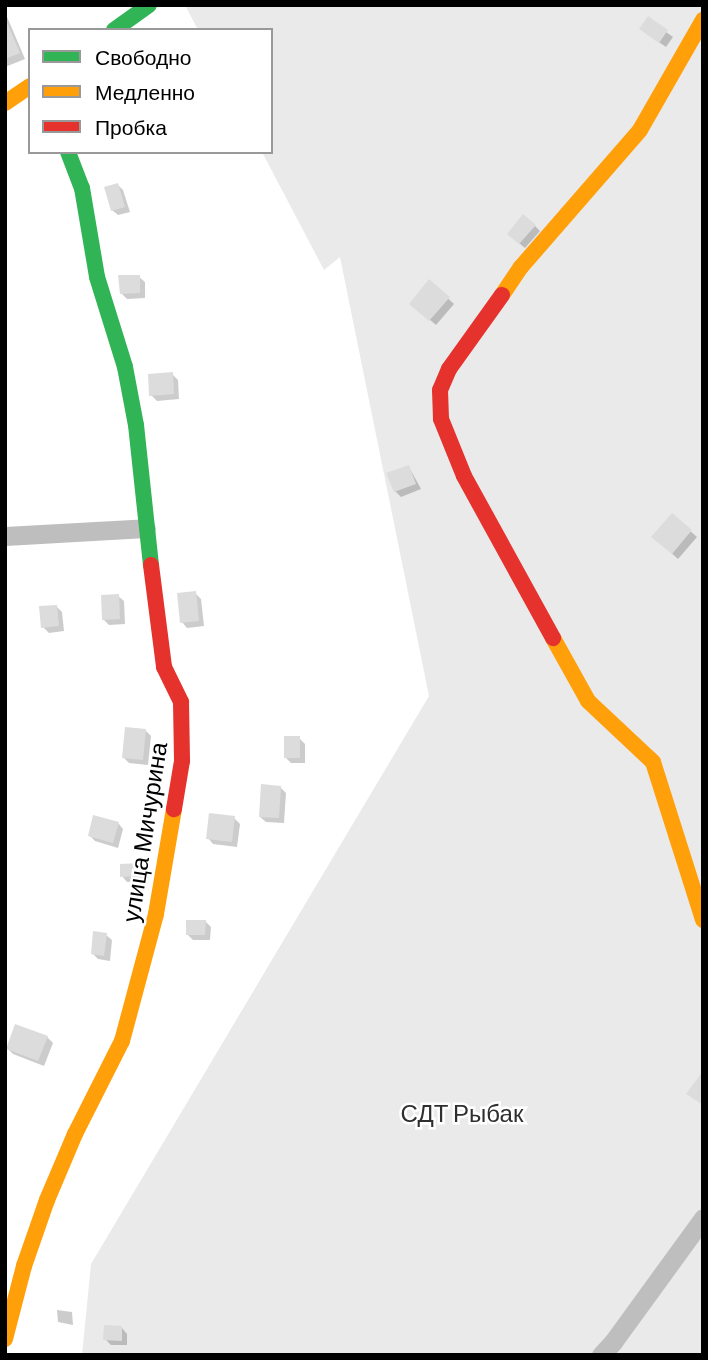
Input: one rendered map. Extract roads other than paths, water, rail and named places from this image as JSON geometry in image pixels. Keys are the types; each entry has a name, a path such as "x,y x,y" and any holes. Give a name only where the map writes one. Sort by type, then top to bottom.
{"street":[{"path":"117,28 149,5"},
{"path":"703,20 640,130 522,267 449,369 440,390 441,419 464,476 582,690 589,701 653,762 703,920"},
{"path":"5,103 28,87"},
{"name":"улица Мичурина","path":"5,1339 24,1266 47,1200 75,1134 122,1041 158,901 182,761 184,725 181,702 164,667 151,583 136,425 125,366 97,277 82,188 69,154"},
{"path":"5,536 146,527"},
{"path":"601,1355 703,1217"}],"park label":[{"name":"СДТ Рыбак","path":"462,1113"}]}
